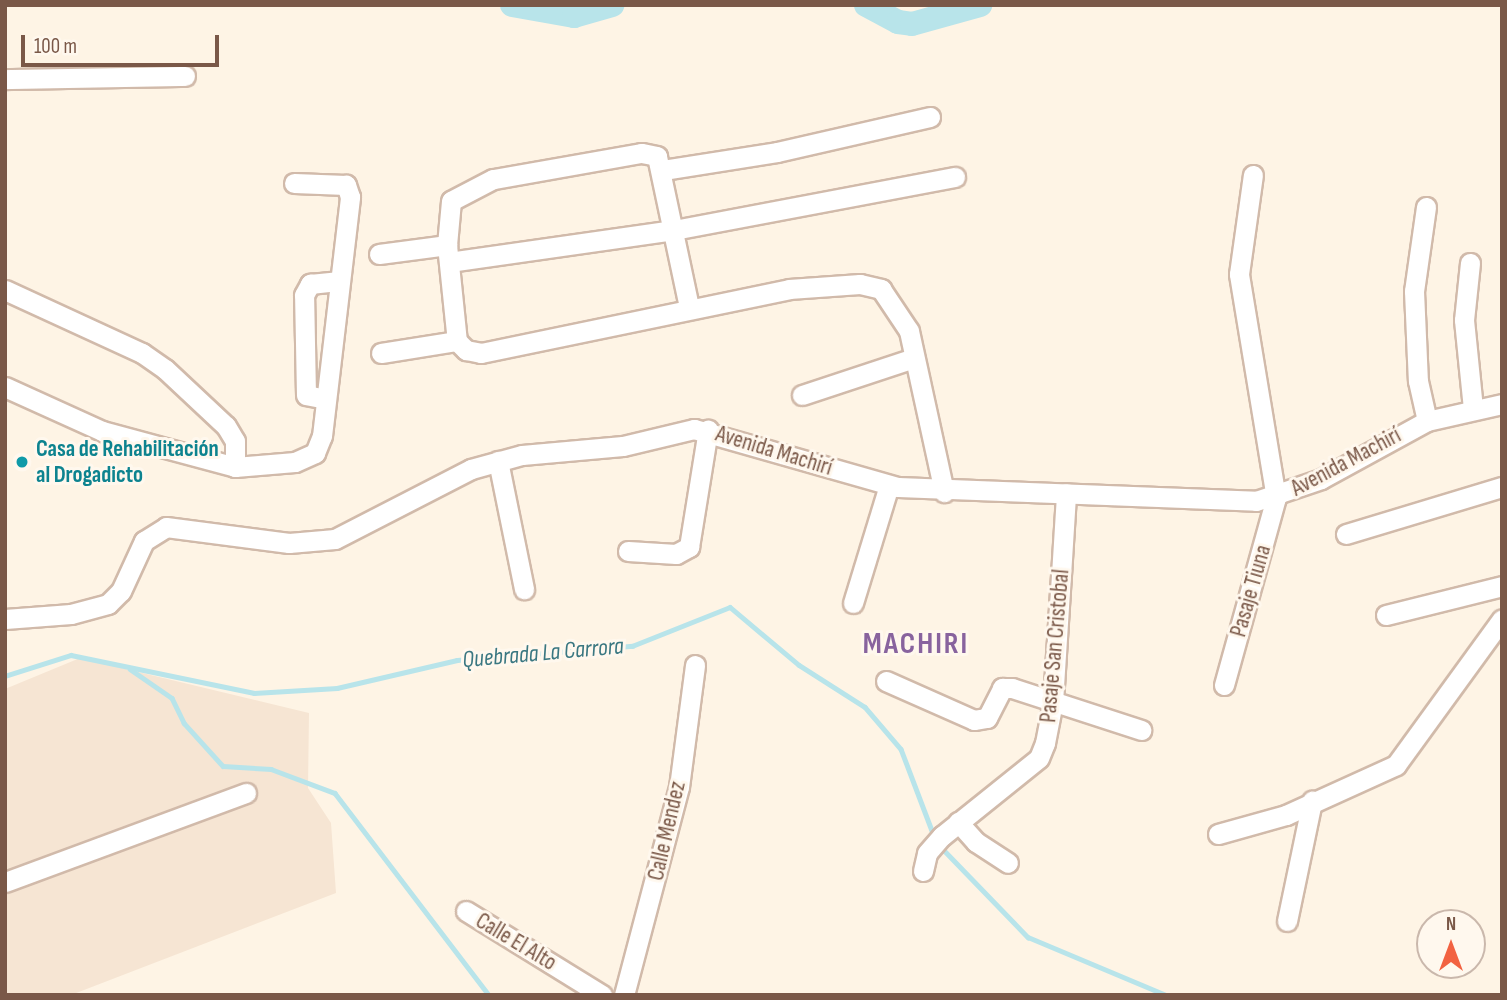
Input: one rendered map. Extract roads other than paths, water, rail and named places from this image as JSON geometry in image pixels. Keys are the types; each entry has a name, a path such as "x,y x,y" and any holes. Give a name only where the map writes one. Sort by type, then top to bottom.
{"street":[{"path":"5,79 185,76"},
{"path":"663,170 777,152 930,117"},
{"path":"689,307 663,170 657,156 641,153 493,179 451,201 448,253 457,341 466,350 481,353 593,332 689,307 789,289 871,286 881,289 897,307 909,331 944,492"},
{"path":"1253,175 1239,274 1276,498"},
{"path":"379,254 448,253 674,230 955,177"},
{"path":"5,387 102,431 235,467 274,466 314,453 322,436 350,197 346,185 294,183"},
{"path":"1426,207 1414,291 1417,371 1427,421"},
{"path":"1470,262 1464,320 1473,409"},
{"path":"326,399 306,395 304,295 310,284 340,281"},
{"path":"5,290 142,353 165,369 226,426 235,441 235,467"},
{"path":"381,353 457,341"},
{"path":"802,395 914,358"},
{"name":"Avenida Machirí","path":"5,619 71,614 108,604 121,592 144,541 166,527 289,543 335,539 446,479 498,461 623,446 694,429 708,430 889,485 944,492 1066,493 1226,501 1276,498 1321,479 1427,421 1502,404"},
{"path":"628,551 676,554 689,547 708,430"},
{"path":"498,461 524,589"},
{"path":"853,603 889,485"},
{"path":"1346,534 1502,487"},
{"name":"Pasaje San Cristobal","path":"925,862 942,836 1039,758 1052,702 1066,493"},
{"name":"Pasaje Tiuna","path":"1224,685 1276,498"},
{"path":"1386,615 1502,586"},
{"path":"1218,834 1286,815 1396,765 1502,619"},
{"name":"Calle Mendez","path":"624,995 679,787 695,665"},
{"path":"886,681 974,720 987,718 1002,688 1141,730"},
{"path":"5,882 246,793"},
{"path":"1287,921 1312,801"},
{"path":"958,822 976,842 1008,863"},
{"name":"Calle El Alto","path":"466,911 602,995"}],"waterway":[{"path":"512,5 574,16 612,5"},
{"path":"866,5 898,22 912,24 980,5"},
{"name":"Quebrada La Carrora","path":"5,676 71,655 254,693 337,688 457,660 632,646 730,607 799,665 865,707 901,749 934,836"},
{"path":"130,669 172,698 184,723 223,766 271,769 335,793 489,995"},
{"name":"Quebrada La Carrora","path":"940,846 1028,937 1166,995"}],"place":[{"name":"Casa de Rehabilitación al Drogadicto","path":"22,462"}],"district":[{"name":"MACHIRI","path":"916,644"}]}
